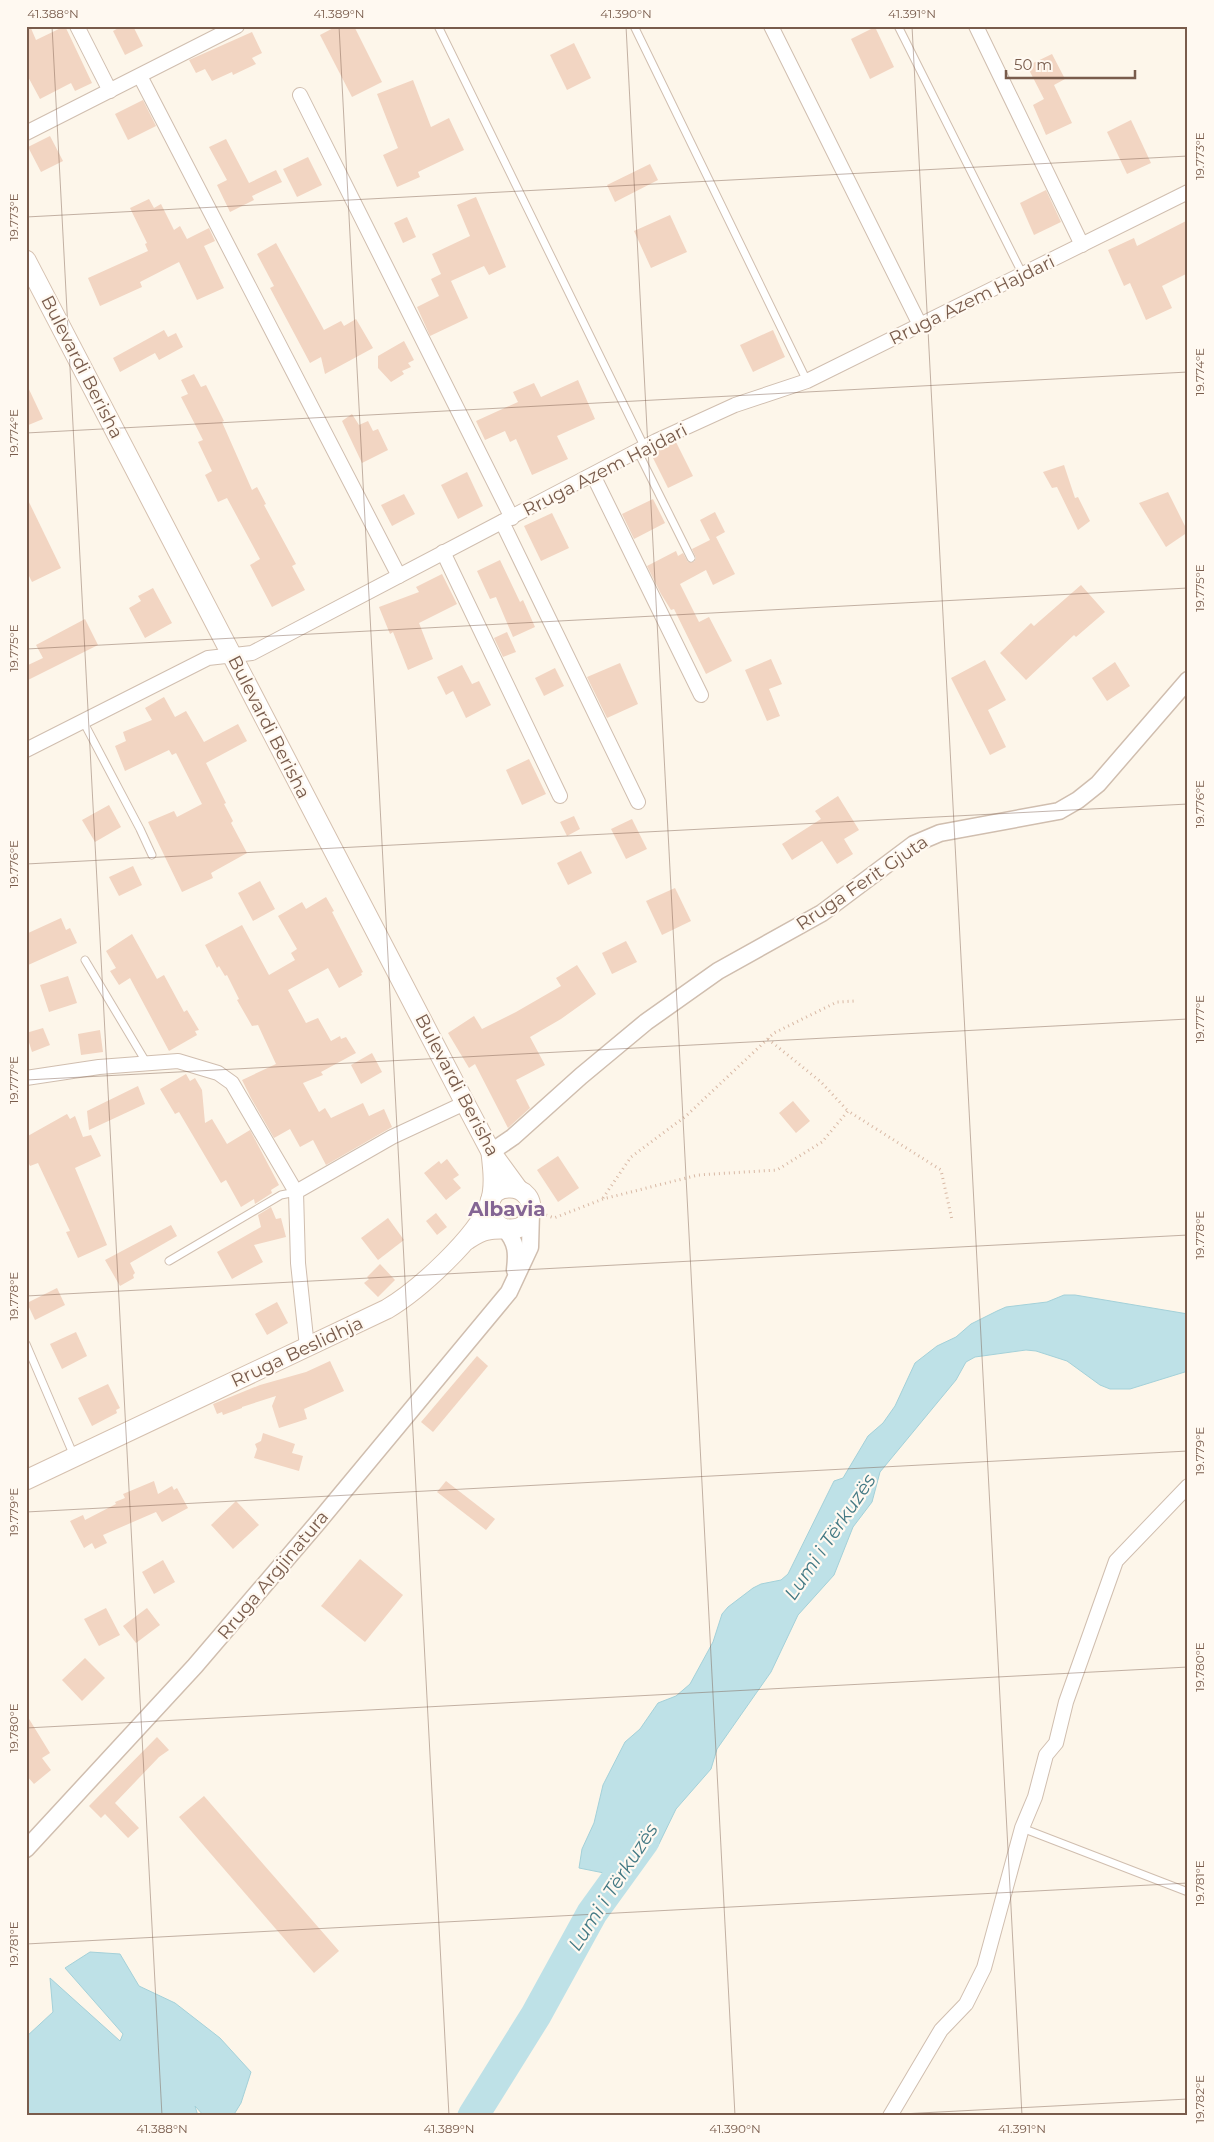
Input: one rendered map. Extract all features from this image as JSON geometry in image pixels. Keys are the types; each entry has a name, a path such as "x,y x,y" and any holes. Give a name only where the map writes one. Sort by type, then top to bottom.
{"main road":[{"name":"Bulevardi Berisha","path":"26,260 465,1104 491,1152 518,1189"},
{"name":"Rruga Beslidhja","path":"26,1480 387,1309 407,1297 426,1281 483,1217 490,1202 494,1183 491,1152"},
{"path":"461,1243 488,1230 505,1229 519,1228 525,1224 531,1212 529,1198 518,1189 504,1188 493,1196 490,1202 490,1216 494,1222 505,1229"}],"street":[{"path":"77,26 110,91"},
{"path":"26,133 140,76 215,31 238,26"},
{"path":"771,26 920,325"},
{"path":"976,26 1082,245"},
{"path":"140,76 399,576"},
{"path":"300,95 507,520 638,802"},
{"name":"Rruga Azem Hajdari","path":"26,750 208,658 252,653 642,450 735,405 807,381 1188,192"},
{"path":"592,475 701,695"},
{"path":"443,552 560,796"},
{"name":"Rruga Ferit Gjuta","path":"491,1152 513,1137 581,1076 646,1022 718,971 822,913 914,844 940,833 1059,811 1078,800 1098,784 1188,680"},
{"path":"26,1078 146,1062 186,1062 218,1073 232,1083 296,1192 298,1263 307,1347"},
{"path":"296,1192 392,1137 465,1104"},
{"name":"Rruga Argjinatura","path":"26,1848 207,1652 509,1292 530,1247 531,1212"},
{"name":"Rruga Argjinatura","path":"505,1229 513,1239 517,1250 509,1292"},
{"path":"890,2116 942,2030 966,2004 984,1968 1022,1828 1035,1797 1046,1755 1056,1743 1066,1702 1116,1561 1188,1486"}],"lane":[{"path":"438,26 692,558"},
{"path":"634,26 807,381"},
{"path":"898,26 1023,275"},
{"path":"83,721 152,855"},
{"path":"85,960 146,1062"},
{"path":"169,1261 281,1194 296,1192"},
{"path":"26,1344 74,1457"},
{"path":"1022,1828 1188,1892"}],"path":[{"path":"603,1199 631,1156 686,1116 774,1033 837,1002 855,1001"},
{"path":"768,1039 821,1082 848,1111 941,1170 952,1220"},
{"path":"531,1212 554,1218 603,1199 698,1175 778,1170 822,1142 848,1111"}],"water":[{"path":"1064,1295 1075,1295 1188,1314 1188,1371 1130,1389 1110,1389 1100,1385 1067,1361 1036,1351 1026,1350 975,1357 966,1362 956,1380 880,1472 872,1502 853,1527 834,1575 798,1615 771,1672 717,1749 711,1769 676,1809 658,1846 634,1879 579,1868 582,1849 594,1823 603,1785 625,1742 640,1729 658,1703 676,1696 690,1684 713,1642 722,1614 728,1607 753,1588 761,1584 781,1580 788,1574 834,1481 843,1478 868,1436 883,1423 895,1406 915,1363 937,1346 956,1337 971,1324 997,1311 1006,1307 1047,1302"},
{"path":"90,1952 120,1954 139,1986 175,2003 220,2038 251,2072 241,2103 233,2116 204,2116 195,2106 198,2116 26,2116 26,2037 53,2012 50,1978 120,2041 123,2034 65,1968"}],"building":[{"path":"26,26 30,26 36,40 65,26 92,83 75,91 71,83 40,99 26,73"},
{"path":"122,26 133,26 143,46 125,55 113,31"},
{"path":"337,26 354,26 382,82 352,97 320,35"},
{"path":"875,27 894,67 870,79 851,39"},
{"path":"252,32 262,53 252,58 256,64 233,75 232,72 212,81 205,69 196,73 189,60"},
{"path":"574,43 591,78 567,90 550,55"},
{"path":"1052,54 1065,79 1054,85 1072,123 1046,135 1033,105 1044,99 1027,66"},
{"path":"413,80 431,127 449,118 464,150 418,172 420,177 397,187 383,155 398,148 377,94"},
{"path":"143,100 156,126 128,140 115,114"},
{"path":"1131,120 1151,163 1127,174 1107,132"},
{"path":"50,136 63,161 41,172 28,147"},
{"path":"226,139 249,183 276,170 282,182 252,196 254,200 230,212 217,185 227,180 209,147"},
{"path":"308,157 322,185 297,197 283,169"},
{"path":"650,164 658,180 615,202 607,185"},
{"path":"1046,190 1061,222 1034,235 1020,203"},
{"path":"476,197 506,267 489,275 484,266 451,281 468,318 430,336 417,307 439,296 431,279 441,274 432,254 470,236 457,205"},
{"path":"149,199 154,208 161,204 174,230 180,226 187,239 209,228 215,241 204,246 224,288 197,300 179,262 140,282 142,287 100,306 88,278 148,251 145,244 147,243 130,208"},
{"path":"670,215 687,252 651,268 634,231"},
{"path":"407,217 416,237 403,243 394,223"},
{"path":"1188,220 1188,273 1162,286 1172,308 1146,320 1130,283 1124,286 1108,250 1134,238 1137,246"},
{"path":"276,243 324,330 341,321 344,326 356,319 373,348 325,374 321,357 310,363 270,288 274,286 257,254"},
{"path":"164,330 168,337 176,333 183,347 159,360 155,353 120,372 113,358"},
{"path":"773,330 785,357 753,372 740,345"},
{"path":"404,341 414,360 408,363 411,367 402,371 404,374 391,382 378,368 378,356"},
{"path":"194,374 201,387 206,385 224,421 222,422 252,490 257,487 266,504 264,505 296,564 292,566 305,590 272,607 250,565 260,559 227,498 218,502 205,475 212,471 198,442 203,440 181,397 188,394 181,380"},
{"path":"578,380 595,419 557,436 568,459 532,475 516,439 510,442 505,431 485,440 476,421 518,402 513,392 534,383 541,397"},
{"path":"26,383 43,419 26,426"},
{"path":"352,414 359,425 368,421 373,431 378,429 388,450 362,463 342,421"},
{"path":"676,442 693,476 668,488 651,454"},
{"path":"1064,465 1075,498 1078,497 1090,521 1078,530 1057,487 1052,488 1043,472"},
{"path":"467,472 483,506 458,519 441,485"},
{"path":"1168,492 1188,532 1166,547 1139,503"},
{"path":"404,494 415,514 392,526 381,505"},
{"path":"26,496 61,568 32,582 26,570"},
{"path":"653,499 665,523 634,539 622,514"},
{"path":"715,512 725,532 716,537 735,574 713,585 706,570 680,584 699,622 709,617 732,661 706,674 674,609 671,610 647,566 676,551 678,556 683,553 688,562 694,562 696,558 692,549 710,540 700,520"},
{"path":"552,513 569,548 541,561 524,526"},
{"path":"500,560 520,602 523,600 535,627 513,637 496,597 490,599 477,571"},
{"path":"442,574 457,604 419,623 433,659 408,670 393,632 390,634 379,607 419,592 416,587"},
{"path":"1081,585 1105,612 1076,637 1074,635 1026,680 1000,653 1031,623 1034,626"},
{"path":"153,588 172,623 145,638 129,608 141,601 138,596"},
{"path":"85,619 98,645 26,681 26,666 43,658 36,645"},
{"path":"507,632 516,652 503,657 494,638"},
{"path":"771,659 782,684 769,689 780,716 767,721 745,670"},
{"path":"985,660 1006,700 988,710 1006,747 990,755 951,678"},
{"path":"1115,662 1130,686 1107,701 1092,678"},
{"path":"620,663 638,704 607,718 587,677"},
{"path":"462,665 472,684 479,681 491,705 466,718 453,691 446,695 437,677"},
{"path":"555,668 564,686 544,696 535,678"},
{"path":"164,697 175,717 186,711 204,742 238,724 247,741 206,763 226,803 224,804 233,821 231,823 247,853 211,873 213,878 182,892 148,822 174,811 177,817 202,804 176,753 172,755 169,750 125,771 115,746 126,741 123,732 152,720 145,708"},
{"path":"529,759 546,794 522,805 506,770"},
{"path":"838,796 859,830 844,839 853,854 837,864 822,841 792,860 782,844 821,819 815,811"},
{"path":"109,805 121,827 95,842 82,820"},
{"path":"574,816 580,829 567,836 560,822"},
{"path":"632,819 647,849 626,859 611,829"},
{"path":"581,851 592,873 568,885 557,863"},
{"path":"133,866 142,885 119,896 109,877"},
{"path":"260,881 275,909 253,921 238,893"},
{"path":"675,888 691,921 662,935 646,901"},
{"path":"326,897 363,972 361,973 362,975 339,988 328,968 288,990 306,1023 318,1018 331,1041 340,1036 341,1039 346,1037 356,1053 321,1072 323,1075 303,1083 319,1112 325,1108 331,1118 363,1103 369,1116 384,1109 392,1127 326,1165 313,1140 300,1147 290,1129 274,1138 251,1098 242,1080 276,1064 258,1025 252,1026 237,1000 239,999 227,975 225,976 219,966 217,968 205,945 242,925 269,975 295,960 291,953 297,949 278,916 302,902 306,909"},
{"path":"61,918 66,930 70,928 77,943 26,966 26,934"},
{"path":"132,934 157,979 164,975 184,1012 187,1010 199,1030 195,1031 197,1035 169,1051 130,978 119,985 110,971 116,968 106,951"},
{"path":"626,941 637,962 612,974 602,953"},
{"path":"577,965 596,994 561,1019 530,1037 545,1065 516,1080 530,1108 508,1128 475,1064 469,1068 448,1033 474,1016 482,1029 516,1012 561,986 556,978"},
{"path":"68,976 77,1003 49,1012 40,985"},
{"path":"43,1028 50,1045 32,1052 26,1033"},
{"path":"100,1030 103,1052 81,1055 78,1034"},
{"path":"372,1053 382,1072 361,1084 351,1065"},
{"path":"186,1074 190,1081 195,1078 202,1090 205,1123 212,1119 227,1144 250,1130 279,1185 271,1190 272,1193 255,1204 254,1199 241,1207 226,1180 221,1183 179,1112 175,1114 160,1089"},
{"path":"138,1086 145,1104 89,1130 87,1111"},
{"path":"793,1101 810,1121 796,1133 779,1113"},
{"path":"67,1114 70,1119 75,1116 83,1137 91,1135 101,1156 75,1168 107,1245 78,1258 66,1232 70,1231 38,1163 30,1166 26,1158 26,1137"},
{"path":"558,1156 579,1188 558,1202 537,1170"},
{"path":"447,1159 459,1175 453,1179 461,1188 446,1200 424,1173 439,1161 441,1164"},
{"path":"271,1207 276,1219 281,1218 286,1237 254,1245 263,1262 232,1279 217,1252 261,1227 258,1215"},
{"path":"436,1213 447,1227 437,1235 426,1221"},
{"path":"388,1218 404,1240 378,1260 361,1238"},
{"path":"171,1225 177,1236 130,1263 135,1273 133,1275 134,1278 120,1286 105,1260"},
{"path":"380,1264 395,1280 378,1297 364,1283 369,1279 367,1277"},
{"path":"57,1288 65,1305 35,1320 27,1303"},
{"path":"277,1302 288,1323 267,1335 255,1314"},
{"path":"76,1332 87,1356 62,1369 50,1344"},
{"path":"477,1356 488,1366 433,1432 421,1422"},
{"path":"330,1361 344,1391 304,1409 307,1419 279,1428 272,1406 276,1396 223,1415 222,1412 217,1414 213,1404 260,1385 306,1372"},
{"path":"108,1384 120,1408 116,1410 117,1413 92,1426 78,1398"},
{"path":"263,1433 295,1444 292,1453 303,1456 299,1471 254,1458 257,1449 255,1444 261,1441"},
{"path":"154,1481 158,1494 172,1486 174,1490 177,1488 188,1508 162,1522 156,1512 103,1535 107,1543 95,1549 92,1543 84,1548 70,1521 83,1515 85,1520 125,1498 123,1494"},
{"path":"446,1481 495,1519 486,1530 437,1492"},
{"path":"236,1501 259,1525 233,1549 211,1525"},
{"path":"360,1559 403,1595 365,1642 321,1606"},
{"path":"163,1560 175,1582 154,1594 142,1572"},
{"path":"106,1608 120,1635 99,1646 84,1619"},
{"path":"147,1608 160,1625 136,1643 123,1626"},
{"path":"85,1658 105,1678 82,1701 62,1680"},
{"path":"26,1714 50,1753 42,1758 51,1770 34,1784 26,1775"},
{"path":"157,1737 169,1750 159,1757 115,1803 139,1828 128,1838 105,1814 101,1818 89,1806"},
{"path":"204,1796 339,1951 314,1973 179,1817"}],"waterway":[{"name":"Lumi i Tërkuzës","path":"473,2116 536,2015 592,1913 644,1841"}],"district":[{"name":"Albavia","path":"507,1209"}]}
